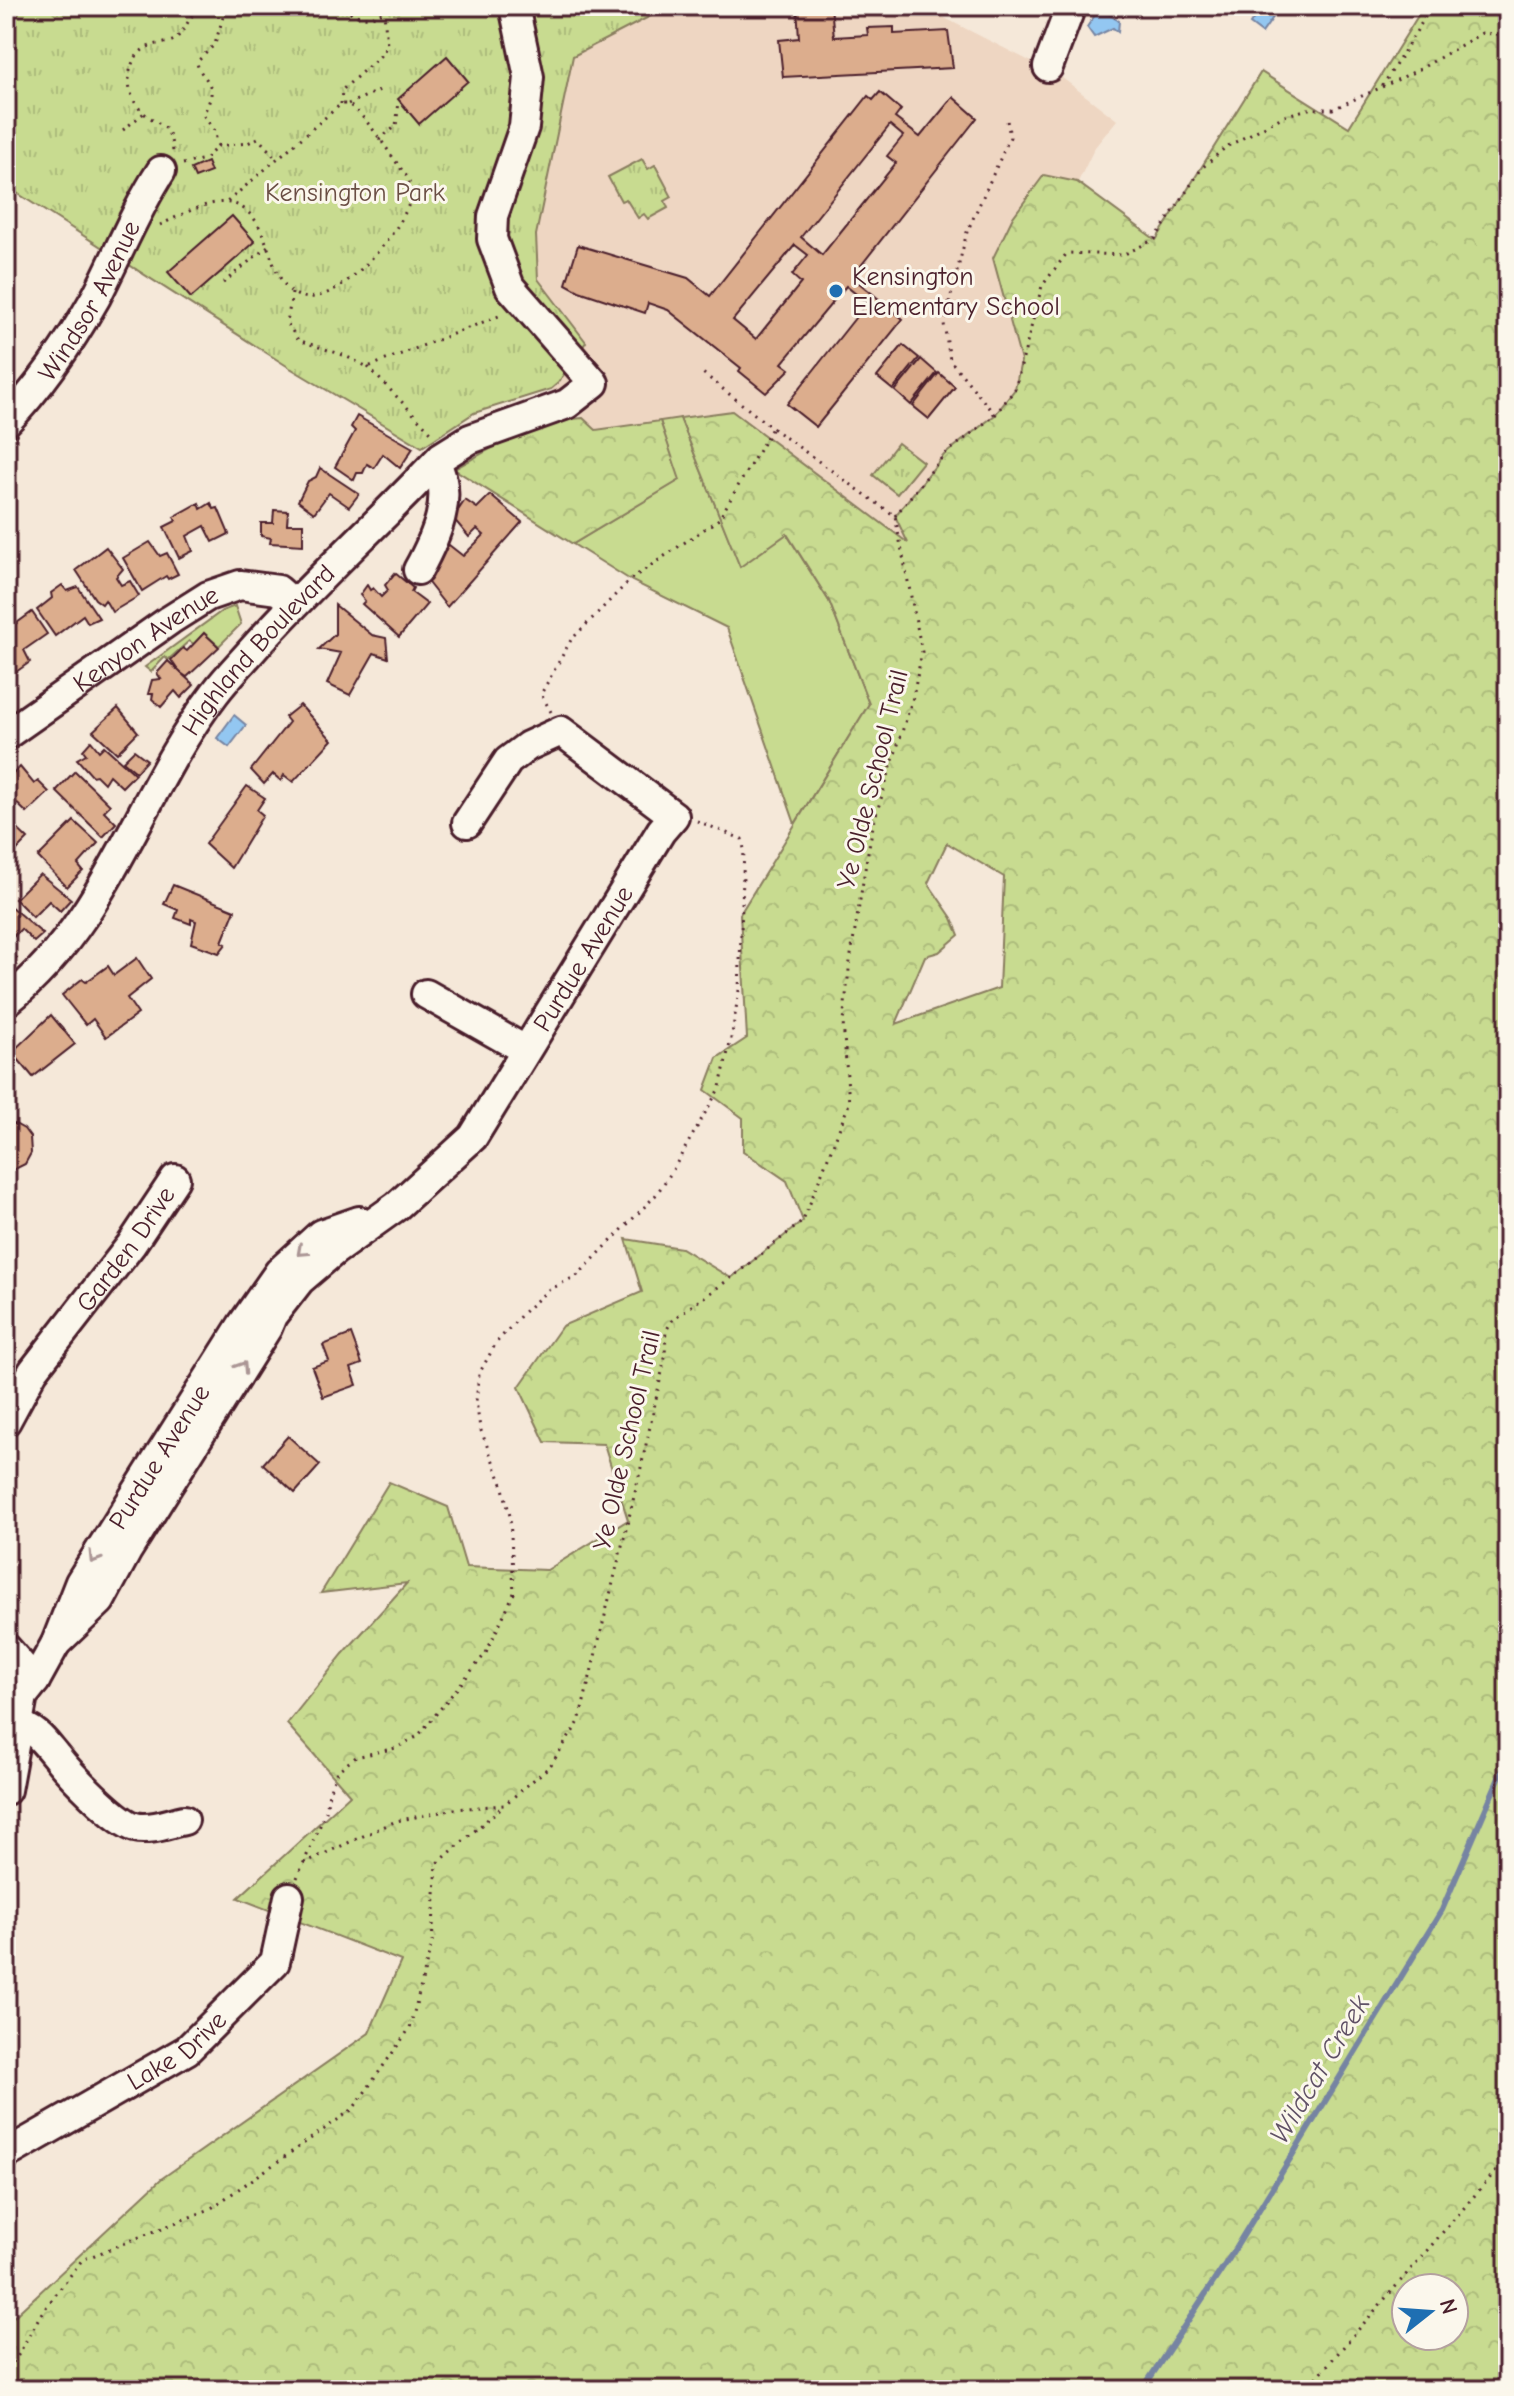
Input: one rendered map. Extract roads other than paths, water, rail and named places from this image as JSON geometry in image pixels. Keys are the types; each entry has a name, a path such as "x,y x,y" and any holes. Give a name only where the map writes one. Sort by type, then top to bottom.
{"street":[{"name":"Highland Boulevard","path":"6,1002 25,987 72,935 113,872 171,759 215,692 294,604 443,457 470,439 567,404 594,383 510,287 492,239 493,216 524,127 529,77 514,6"},
{"path":"1048,67 1071,6"},
{"name":"Windsor Avenue","path":"6,422 21,407 65,347 96,296 139,208 161,171"},
{"path":"418,570 436,534 445,490 443,457"},
{"name":"Kenyon Avenue","path":"6,735 208,596 240,585 278,590 294,604"},
{"name":"Purdue Avenue","path":"6,1790 23,1696 56,1643 80,1582 242,1325 279,1272 321,1234 397,1206 473,1137 661,831 674,816 561,731 528,746 508,761 467,823"},
{"path":"426,994 525,1050"},
{"name":"Garden Drive","path":"6,1385 143,1202 175,1179 155,1211 33,1371 6,1421"},
{"path":"6,1648 35,1681"},
{"path":"18,1725 38,1734 58,1759 120,1820 134,1827 148,1828 184,1820"},
{"name":"Lake Drive","path":"6,2154 187,2050 275,1962 289,1897"}],"water":[{"path":"1262,6 1281,6 1262,33 1250,24"},
{"path":"1097,12 1105,12 1119,21 1118,32 1113,28 1094,37 1087,27"},
{"path":"234,715 246,725 229,747 217,738"}],"waterway":[{"name":"Wildcat Creek","path":"1142,2390 1230,2257 1442,1910 1508,1757"}],"place":[{"name":"Kensington Elementary School","path":"836,291"}],"park label":[{"name":"Kensington Park","path":"355,192"}]}
